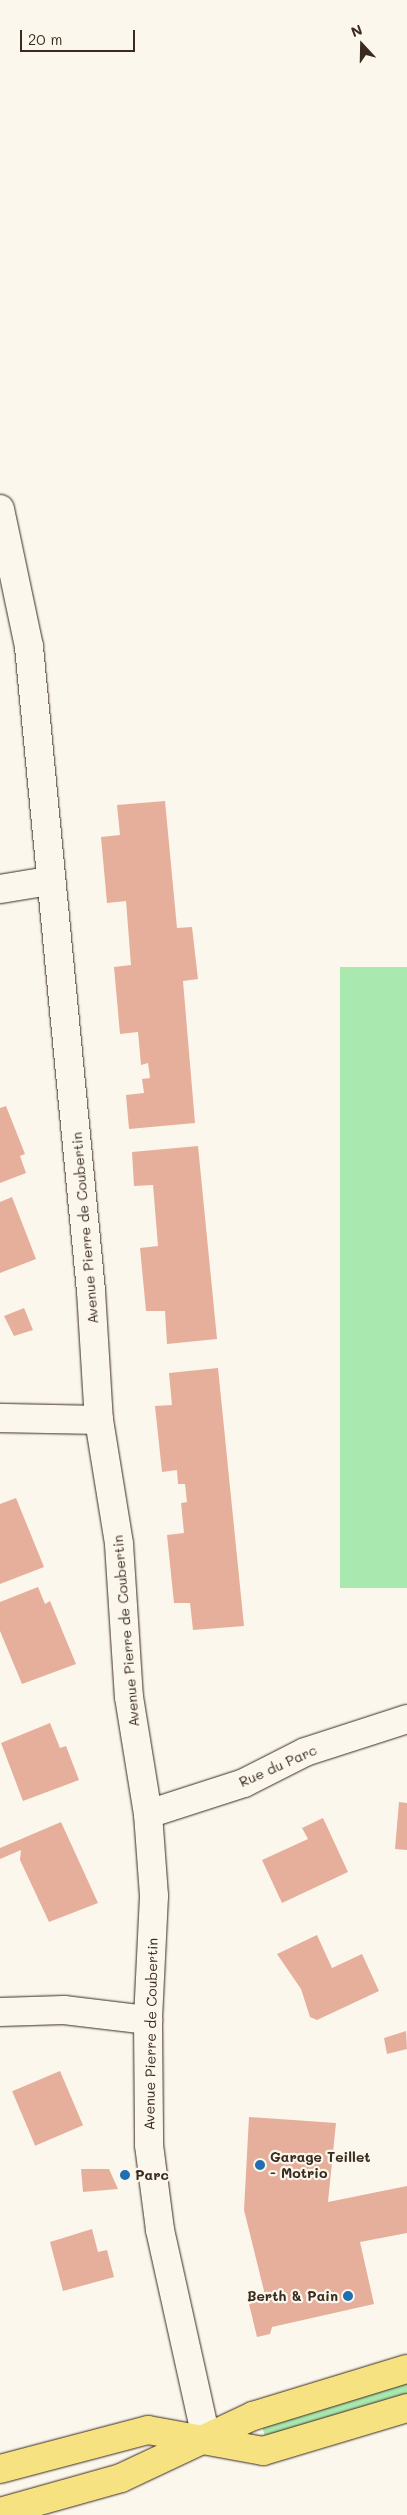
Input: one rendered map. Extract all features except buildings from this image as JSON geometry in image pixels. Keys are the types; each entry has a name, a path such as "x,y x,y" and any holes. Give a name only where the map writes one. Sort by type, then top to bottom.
{"main road":[{"path":"0,2512 121,2478 253,2416 407,2369"},
{"path":"0,2469 148,2430 206,2437 263,2451 407,2408"}],"street":[{"name":"Avenue Pierre de Coubertin","path":"0,508 29,647 49,881 92,1291 99,1420 119,1544 129,1698 148,1814 154,1896 148,2020 149,2145 160,2230 206,2437"},
{"path":"0,889 49,881"},
{"path":"0,1418 99,1420"},
{"name":"Rue du Parc","path":"148,1814 244,1783 305,1752 407,1719"},
{"path":"0,2012 64,2010 148,2020"}],"green space":[{"path":"340,967 407,967 407,1588 340,1588"},
{"path":"407,2383 407,2396 319,2425 265,2436 262,2427"}],"place":[{"name":"Garage Teillet - Motrio","path":"260,2165"},
{"name":"Parc","path":"125,2175"},
{"name":"Berth & Pain","path":"348,2296"}]}
